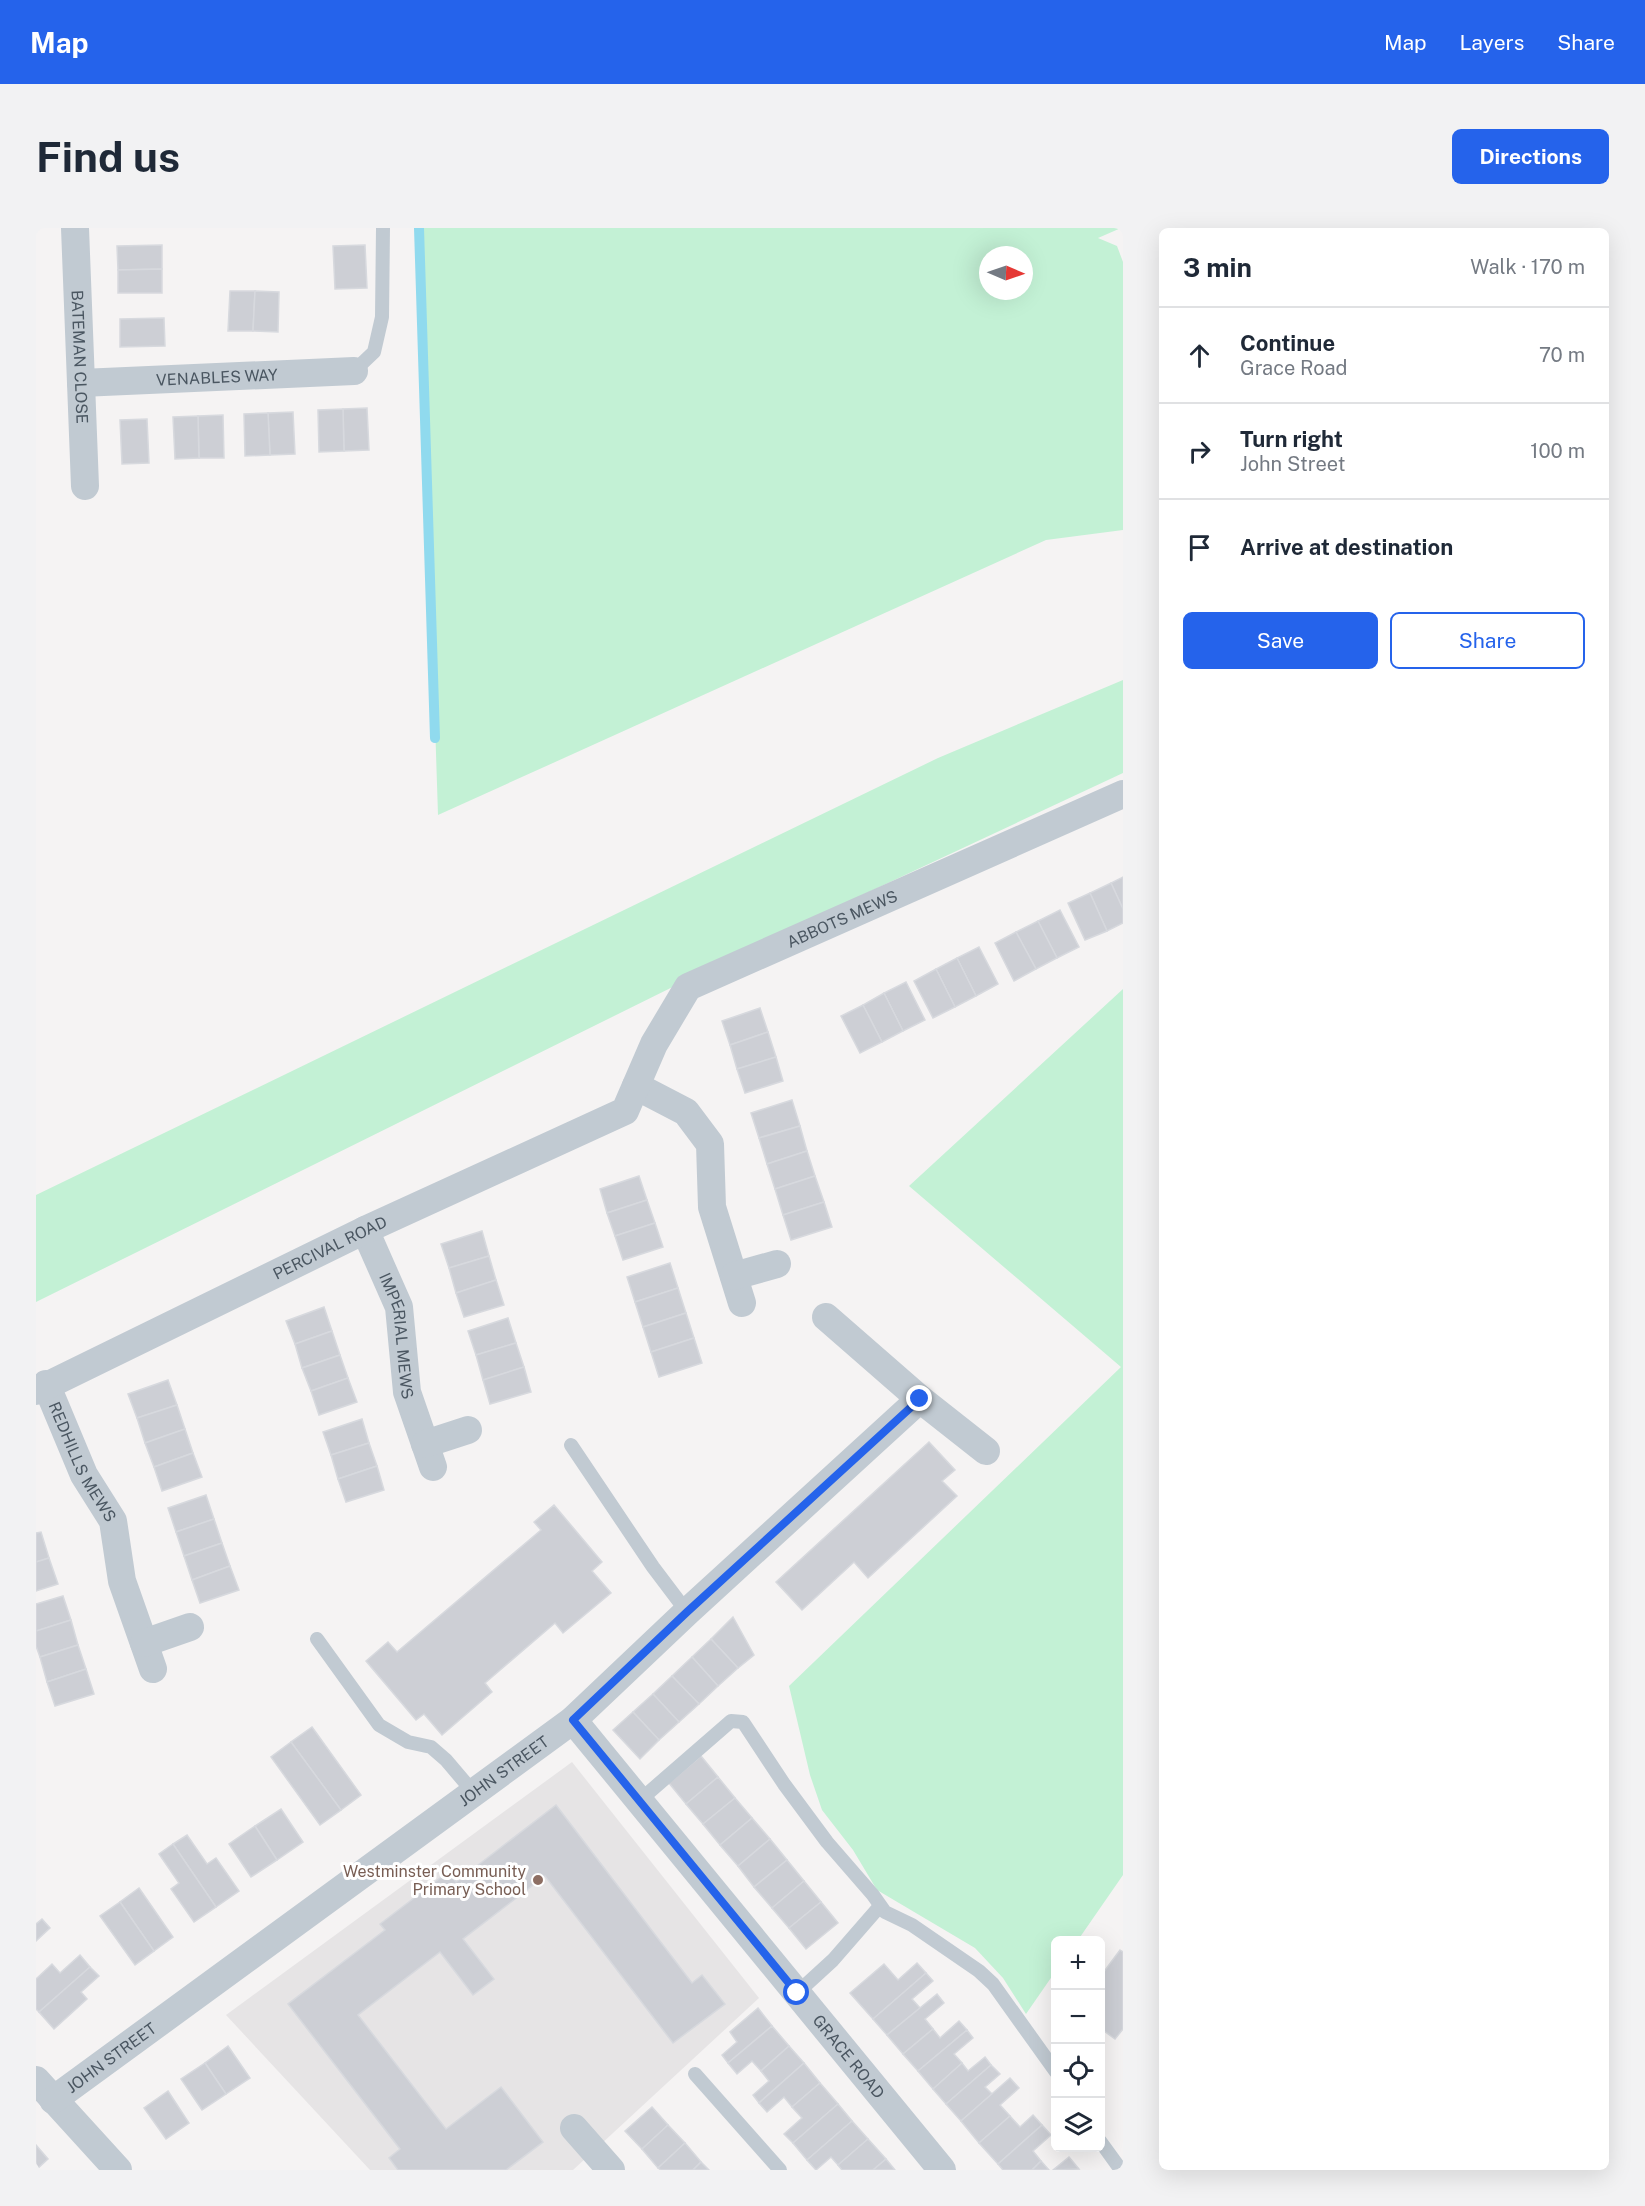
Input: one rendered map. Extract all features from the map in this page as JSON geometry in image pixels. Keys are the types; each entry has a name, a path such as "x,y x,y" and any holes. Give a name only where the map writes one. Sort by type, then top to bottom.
{"street":[{"name":"BATEMAN CLOSE","path":"75,228 85,486"},
{"name":"VENABLES WAY","path":"81,383 354,370"},
{"name":"ABBOTS MEWS","path":"631,1098 654,1044 688,987 1123,794"},
{"name":"PERCIVAL ROAD","path":"41,1387 631,1098"},
{"path":"631,1098 686,1112 710,1144 712,1207 738,1289 777,1264"},
{"name":"IMPERIAL MEWS","path":"365,1230 399,1307 407,1392 429,1456 468,1430"},
{"path":"826,1317 920,1399 986,1451"},
{"name":"REDHILLS MEWS","path":"41,1387 84,1475 113,1521 122,1581 148,1656 190,1626"},
{"name":"JOHN STREET","path":"45,2090 474,1793 573,1720 687,1612 920,1399"},
{"name":"GRACE ROAD","path":"573,1720 942,2170"},
{"path":"45,2090 118,2170"},
{"path":"574,2128 611,2170"}],"lane":[{"path":"354,370 374,352 382,317 383,228"},
{"path":"571,1445 652,1567 687,1612"},
{"path":"317,1639 379,1725 408,1742 431,1747 446,1760 474,1793"},
{"path":"639,1801 730,1721 743,1722 784,1784 827,1842 885,1912 912,1925 993,1983 1051,2065"},
{"path":"797,1993 833,1960 880,1906"},
{"path":"695,2074 780,2170"},
{"path":"1105,2147 1121,2170"}],"shaded area":[{"name":"Westminster Community Primary School","path":"572,1762 759,1998 573,2170 370,2170 226,2015"}],"green space":[{"path":"419,228 1121,228 1098,238 1117,246 1123,262 1123,530 1046,540 438,815"},
{"path":"1123,680 1123,773 796,926 36,1302 36,1195 938,758"},
{"path":"1123,989 1123,1875 1081,1936 1051,1936 1051,1978 1026,2014 1003,1978 975,1948 877,1890 853,1850 822,1810 810,1775 789,1686 1121,1367 909,1186"}],"building":[{"path":"162,245 162,269 118,270 117,246"},
{"path":"365,245 367,288 335,289 333,246"},
{"path":"162,269 162,293 118,293 118,270"},
{"path":"230,291 255,291 253,331 228,331"},
{"path":"255,291 279,292 278,332 253,331"},
{"path":"164,318 165,346 120,347 120,319"},
{"path":"367,408 369,450 344,451 343,409"},
{"path":"343,409 344,451 319,452 318,410"},
{"path":"293,412 295,454 270,455 268,413"},
{"path":"268,413 270,455 245,456 244,414"},
{"path":"223,415 224,458 199,458 198,416"},
{"path":"198,416 199,458 175,459 173,417"},
{"path":"147,419 149,463 122,464 120,420"},
{"path":"1123,877 1123,909 1111,883"},
{"path":"1111,883 1123,909 1123,923 1107,931 1090,893"},
{"path":"1090,893 1107,931 1085,940 1068,903"},
{"path":"1060,910 1079,947 1057,958 1038,921"},
{"path":"1038,921 1057,958 1036,969 1016,932"},
{"path":"1016,932 1036,969 1014,981 995,943"},
{"path":"979,947 998,984 976,996 957,958"},
{"path":"957,958 976,996 955,1007 936,969"},
{"path":"936,969 955,1007 933,1018 914,981"},
{"path":"906,982 925,1020 903,1031 884,993"},
{"path":"884,993 903,1031 882,1042 863,1005"},
{"path":"863,1005 882,1042 860,1053 841,1016"},
{"path":"760,1008 768,1032 730,1045 722,1021"},
{"path":"768,1032 776,1057 737,1069 730,1045"},
{"path":"776,1057 783,1081 745,1093 737,1069"},
{"path":"792,1100 800,1126 759,1138 751,1113"},
{"path":"800,1126 807,1151 767,1164 759,1138"},
{"path":"807,1151 815,1176 775,1189 767,1164"},
{"path":"639,1176 647,1200 607,1213 600,1189"},
{"path":"815,1176 824,1202 783,1215 775,1189"},
{"path":"647,1200 655,1223 615,1236 607,1213"},
{"path":"824,1202 832,1227 791,1240 783,1215"},
{"path":"655,1223 663,1247 623,1260 615,1236"},
{"path":"482,1231 489,1256 449,1268 441,1244"},
{"path":"489,1256 496,1280 456,1293 449,1268"},
{"path":"670,1263 678,1288 635,1302 627,1277"},
{"path":"496,1280 504,1305 464,1317 456,1293"},
{"path":"678,1288 686,1313 643,1327 635,1302"},
{"path":"324,1307 332,1331 295,1344 286,1321"},
{"path":"686,1313 694,1338 651,1352 643,1327"},
{"path":"508,1318 516,1343 476,1355 468,1331"},
{"path":"332,1331 340,1355 302,1368 295,1344"},
{"path":"694,1338 702,1363 659,1377 651,1352"},
{"path":"516,1343 524,1367 483,1380 476,1355"},
{"path":"340,1355 348,1378 311,1391 302,1368"},
{"path":"524,1367 531,1392 490,1404 483,1380"},
{"path":"348,1378 357,1402 319,1415 311,1391"},
{"path":"168,1380 177,1405 137,1418 128,1394"},
{"path":"177,1405 185,1429 145,1443 137,1418"},
{"path":"362,1419 369,1443 331,1455 323,1432"},
{"path":"185,1429 193,1453 154,1467 145,1443"},
{"path":"929,1442 955,1470 942,1481 957,1496 868,1578 854,1562 802,1610 776,1582"},
{"path":"369,1443 377,1466 338,1479 331,1455"},
{"path":"193,1453 202,1477 162,1491 154,1467"},
{"path":"377,1466 384,1490 346,1502 338,1479"},
{"path":"206,1495 214,1519 176,1532 168,1508"},
{"path":"554,1505 602,1562 592,1571 611,1593 563,1633 555,1623 485,1683 492,1692 442,1735 424,1714 416,1720 366,1661 388,1642 397,1652 541,1530 534,1522"},
{"path":"214,1519 222,1543 184,1556 176,1532"},
{"path":"41,1532 49,1558 36,1562 36,1533"},
{"path":"222,1543 230,1566 192,1580 184,1556"},
{"path":"49,1558 58,1584 36,1591 36,1562"},
{"path":"230,1566 239,1590 200,1603 192,1580"},
{"path":"63,1596 71,1620 36,1631 36,1604"},
{"path":"733,1617 754,1655 738,1668 711,1639"},
{"path":"71,1620 78,1645 40,1657 36,1646 36,1631"},
{"path":"711,1639 738,1668 718,1686 692,1657"},
{"path":"78,1645 86,1669 47,1682 40,1657"},
{"path":"692,1657 718,1686 699,1704 672,1676"},
{"path":"86,1669 94,1694 55,1706 47,1682"},
{"path":"672,1676 699,1704 679,1722 653,1694"},
{"path":"653,1694 679,1722 659,1740 633,1712"},
{"path":"633,1712 659,1740 640,1759 613,1730"},
{"path":"312,1727 361,1795 341,1810 291,1742"},
{"path":"291,1742 341,1810 320,1825 271,1757"},
{"path":"701,1756 718,1777 686,1804 669,1783"},
{"path":"718,1777 735,1798 703,1824 686,1804"},
{"path":"735,1798 752,1818 720,1845 703,1824"},
{"path":"556,1805 692,1983 702,1975 725,2004 673,2043 545,1876 463,1939 494,1979 473,1995 440,1952 358,2015 446,2129 501,2087 543,2142 506,2170 398,2170 389,2158 400,2149 288,2004 385,1930 380,1924 448,1872 456,1882"},
{"path":"281,1809 303,1842 277,1860 255,1826"},
{"path":"752,1818 770,1839 738,1866 720,1845"},
{"path":"255,1826 277,1860 251,1877 229,1844"},
{"path":"187,1835 207,1864 216,1858 239,1891 216,1907 173,1844"},
{"path":"770,1839 787,1860 754,1887 738,1866"},
{"path":"173,1844 216,1907 194,1922 171,1889 179,1883 159,1854"},
{"path":"787,1860 804,1881 772,1908 754,1887"},
{"path":"804,1881 821,1902 789,1928 772,1908"},
{"path":"139,1888 173,1937 154,1951 120,1902"},
{"path":"120,1902 154,1951 135,1965 100,1916"},
{"path":"821,1902 838,1923 806,1949 789,1928"},
{"path":"42,1919 50,1928 36,1941 36,1924"},
{"path":"1120,1950 1123,1952 1123,2029 1115,2039 1105,2032 1105,1970"},
{"path":"80,1955 90,1967 39,2012 36,2009 36,1979 52,1964 60,1973"},
{"path":"917,1963 926,1973 873,2019 850,1993 884,1964 898,1980"},
{"path":"90,1967 99,1976 81,1992 87,1999 54,2029 39,2012"},
{"path":"926,1973 933,1981 912,1999 920,2008 887,2035 873,2019"},
{"path":"937,1994 944,2003 925,2019 933,2029 903,2054 887,2035"},
{"path":"758,2008 772,2026 728,2063 722,2055 737,2042 730,2032"},
{"path":"959,2021 967,2030 918,2071 903,2054 933,2029 940,2038"},
{"path":"772,2026 789,2046 761,2071 752,2061 737,2074 728,2063"},
{"path":"967,2030 973,2038 954,2054 962,2063 933,2089 918,2071"},
{"path":"228,2046 250,2078 226,2094 205,2063"},
{"path":"789,2046 804,2063 759,2103 753,2095 769,2081 761,2071"},
{"path":"985,2057 991,2065 946,2104 933,2089 962,2063 968,2071"},
{"path":"205,2063 226,2094 202,2110 181,2079"},
{"path":"804,2063 820,2083 792,2107 784,2097 767,2112 759,2103"},
{"path":"991,2065 1000,2074 985,2087 992,2094 961,2121 946,2104"},
{"path":"1010,2078 1019,2088 1000,2105 1010,2116 979,2143 961,2121"},
{"path":"820,2083 838,2104 793,2143 784,2134 802,2118 792,2107"},
{"path":"168,2091 189,2123 166,2139 144,2108"},
{"path":"838,2104 852,2121 807,2160 793,2143"},
{"path":"652,2107 668,2125 642,2149 625,2131"},
{"path":"1033,2115 1042,2125 998,2164 979,2143 1010,2116 1020,2127"},
{"path":"852,2121 868,2139 838,2165 831,2157 816,2170 807,2160"},
{"path":"668,2125 685,2143 658,2168 642,2149"},
{"path":"1042,2125 1051,2135 1033,2151 1041,2161 1032,2170 1003,2170 998,2164"},
{"path":"868,2139 886,2159 873,2170 842,2170 838,2165"},
{"path":"685,2143 701,2162 693,2170 661,2170 658,2168"},
{"path":"36,2145 48,2159 36,2170"},
{"path":"1069,2157 1079,2169 1053,2170"},
{"path":"886,2159 895,2170 873,2170"},
{"path":"1041,2161 1049,2170 1032,2170"},
{"path":"701,2162 709,2170 693,2170"}],"waterway":[{"path":"419,228 435,738"}],"place":[{"name":"Westminster Community Primary School","path":"538,1880"}],"route":[{"path":"797,1993 573,1720 687,1612 920,1399"}]}
